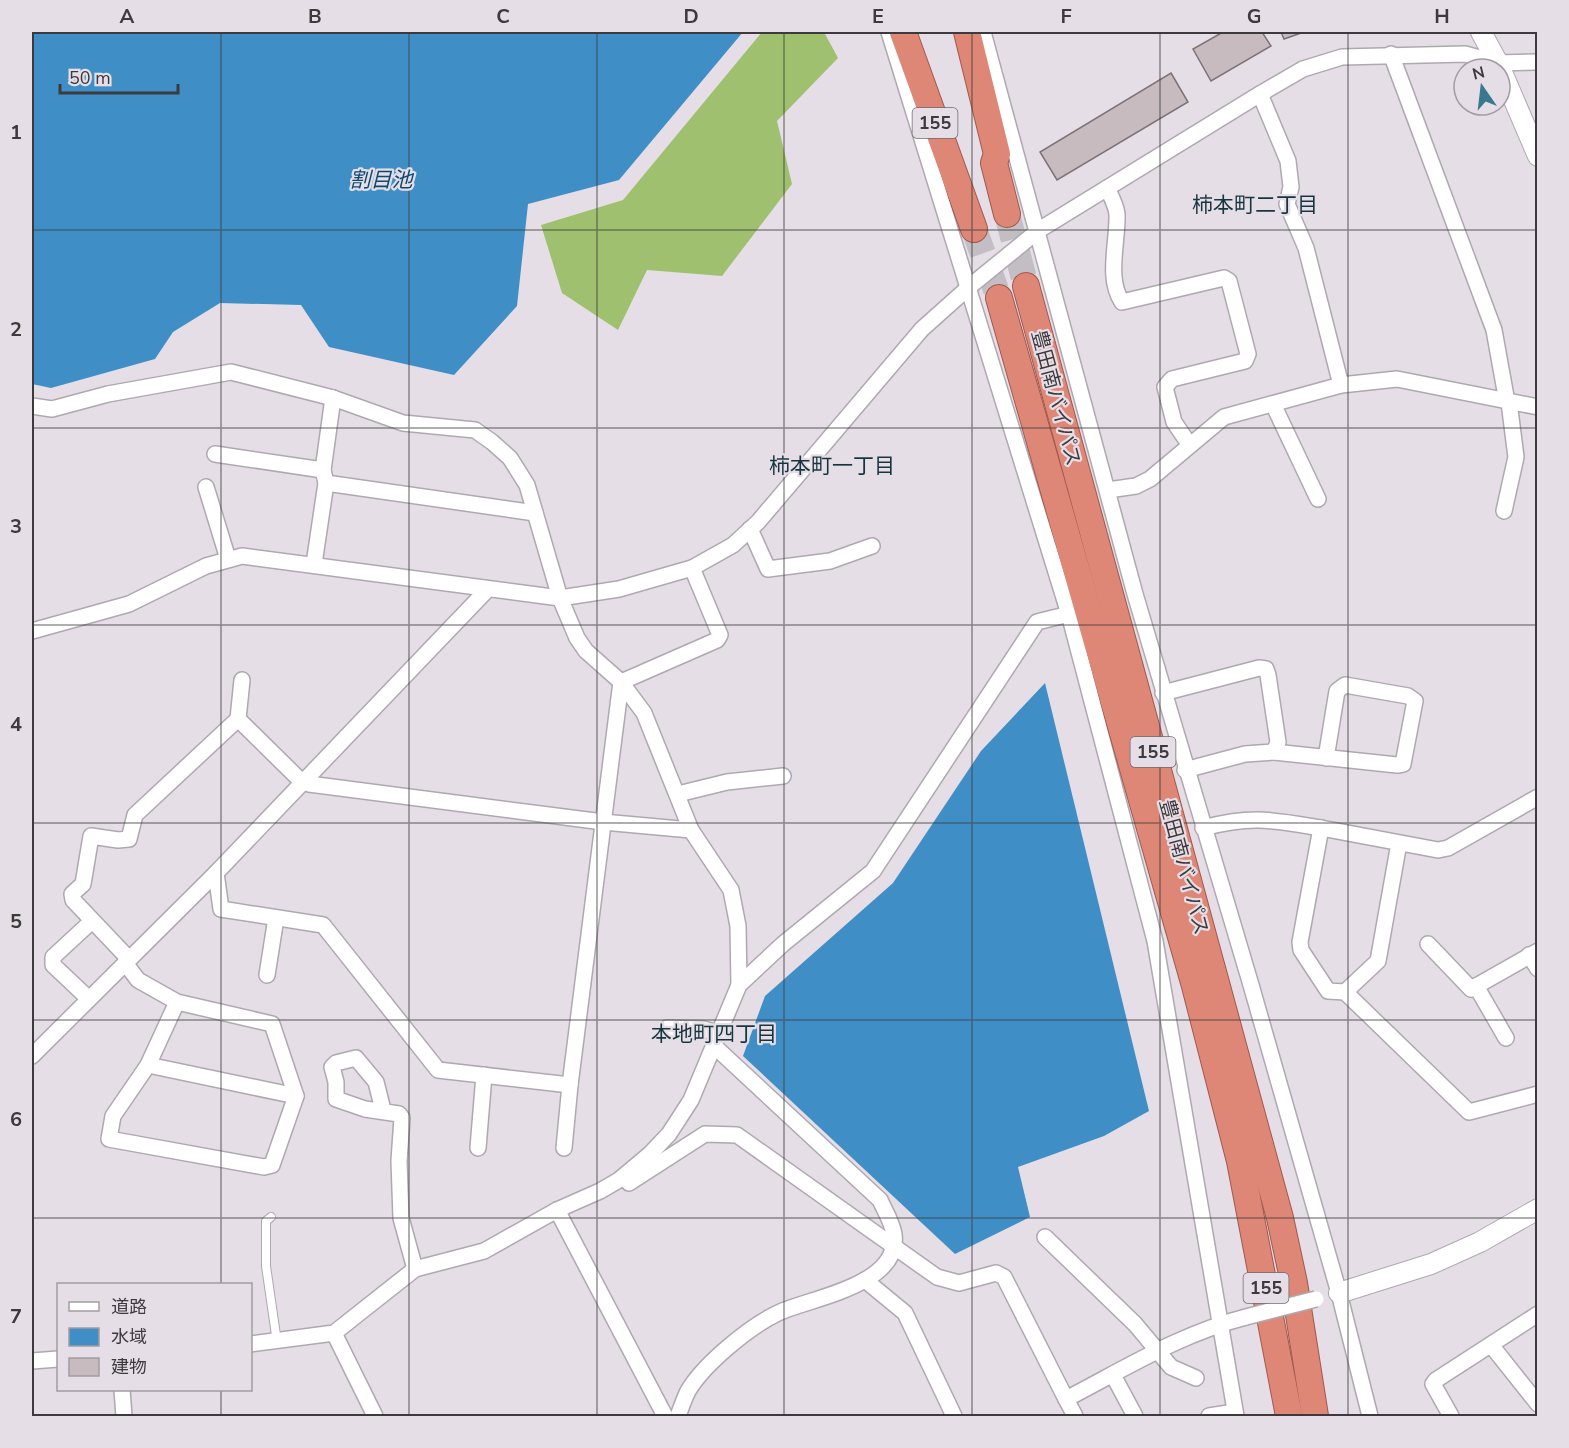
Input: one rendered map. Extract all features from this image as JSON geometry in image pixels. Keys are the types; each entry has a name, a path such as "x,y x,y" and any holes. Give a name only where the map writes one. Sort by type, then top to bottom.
{"highway":[{"name":"155","path":"903,32 972,221"},
{"name":"155","path":"967,32 997,154 994,163 1007,214"},
{"name":"豊田南バイパス","path":"1026,286 1280,1218 1294,1283 1315,1416"},
{"name":"豊田南バイパス","path":"999,298 1191,974 1240,1161 1289,1416"},
{"name":"155","path":"1240,1161 1232,1184 1255,1295 1272,1416"},
{"name":"155","path":"1280,1218 1303,1280 1332,1416"}],"street":[{"path":"890,32 1069,614 1156,950 1236,1414 1209,1416"},
{"path":"983,32 1039,230 1163,693 1339,1293 1370,1416"},
{"path":"1482,32 1495,57"},
{"path":"32,631 129,604 206,566 228,558 266,557 487,590 560,598 619,590 692,568 733,545 750,529 922,329 969,286 1039,230 1303,69 1342,57 1391,54 1465,54 1476,57"},
{"path":"1391,54 1494,330 1516,457 1504,511"},
{"path":"1512,63 1538,62"},
{"path":"1260,94 1288,161 1290,187 1287,204 1306,248 1341,385"},
{"path":"1512,96 1538,156"},
{"path":"1107,188 1117,213 1114,270 1117,295 1122,302 1224,278 1230,281 1248,354 1245,361 1172,380 1165,387 1174,422 1189,444"},
{"path":"32,406 52,410 108,394 231,372 333,399 403,423 475,430 510,458 526,485 560,598 577,638 586,651 621,682 644,713 691,830 731,890 738,926 739,985"},
{"path":"1108,490 1136,486 1150,479 1224,417 1341,385 1397,379 1538,407"},
{"path":"314,564 333,399"},
{"path":"1273,404 1318,499"},
{"path":"215,454 325,477 535,513"},
{"path":"206,487 228,558"},
{"path":"750,529 768,569 830,561 872,546"},
{"path":"621,682 717,640 720,634 692,568"},
{"path":"32,1056 216,873 301,781 487,590"},
{"path":"252,1344 334,1333 415,1269 484,1251 557,1210 600,1191 631,1171 669,1134 691,1100 739,985 783,944 873,871 1037,622 1069,614"},
{"path":"1163,693 1259,668 1266,669 1278,741 1274,752"},
{"path":"177,1002 148,1065 113,1116 109,1138 264,1167 272,1165 296,1096 272,1024 177,1002 138,980 127,961 73,900 72,894 84,884 91,836 118,840 129,839 135,815 238,719 242,680"},
{"path":"564,1149 621,682"},
{"path":"1185,770 1245,754 1274,752 1326,758 1403,764 1415,701 1408,696 1345,685 1339,688 1326,758"},
{"path":"238,719 301,781 603,822 691,830"},
{"path":"678,794 727,782 783,776"},
{"path":"1203,828 1238,819 1255,818 1438,850 1448,848 1538,797"},
{"path":"1321,828 1301,950 1328,992 1345,992 1378,961 1398,843"},
{"path":"216,873 221,909 323,925 438,1070 570,1085"},
{"path":"267,975 276,918"},
{"path":"89,999 52,965 53,957 92,921"},
{"path":"1428,944 1471,989 1533,953 1538,969"},
{"path":"1476,986 1506,1038"},
{"path":"1345,992 1469,1112 1538,1094"},
{"path":"667,1028 702,1029 715,1039 880,1200 894,1234 893,1247 888,1260 865,1280 835,1295 780,1312 724,1351 688,1391 678,1416"},
{"path":"148,1065 296,1096"},
{"path":"477,1148 484,1076"},
{"path":"383,1110 402,1118 399,1161 401,1218 415,1269"},
{"path":"600,1191 616,1191 705,1134 728,1133 747,1142 937,1277 959,1284 996,1273 1004,1277 1075,1416"},
{"path":"1066,1399 1159,1351 1220,1324 1339,1293 1431,1264 1480,1242 1538,1209"},
{"path":"557,1210 665,1416"},
{"path":"1045,1237 1135,1323 1171,1366 1196,1378"},
{"path":"865,1280 905,1313 954,1416"},
{"path":"1451,1416 1433,1384 1538,1314"},
{"path":"334,1333 375,1416"},
{"path":"1491,1345 1538,1404"},
{"path":"32,1361 57,1359"},
{"path":"1113,1375 1135,1416"},
{"path":"122,1391 124,1416"}],"lane":[{"path":"271,1217 266,1221 266,1266 277,1342"}],"green space":[{"path":"762,32 824,32 838,58 777,121 792,184 722,276 647,270 618,330 562,293 541,225 623,200"}],"water":[{"name":"割目池","path":"32,32 743,32 619,180 528,204 517,306 454,375 329,347 301,305 220,303 173,332 155,359 51,388 32,384"},
{"path":"1045,683 1149,1111 1104,1136 1018,1167 1030,1217 955,1254 743,1056 765,996 893,883 981,751"}],"building":[{"path":"1223,32 1262,32 1271,46 1211,81 1193,49"},
{"path":"1281,32 1304,32 1284,39"},
{"path":"1171,73 1188,102 1057,180 1040,152"}],"tunnel":[{"path":"1007,214 1026,286"},
{"path":"974,229 999,298"}],"district":[{"name":"柿本町二丁目","path":"1255,205"},
{"name":"柿本町一丁目","path":"832,466"},
{"name":"本地町四丁目","path":"714,1034"}]}
